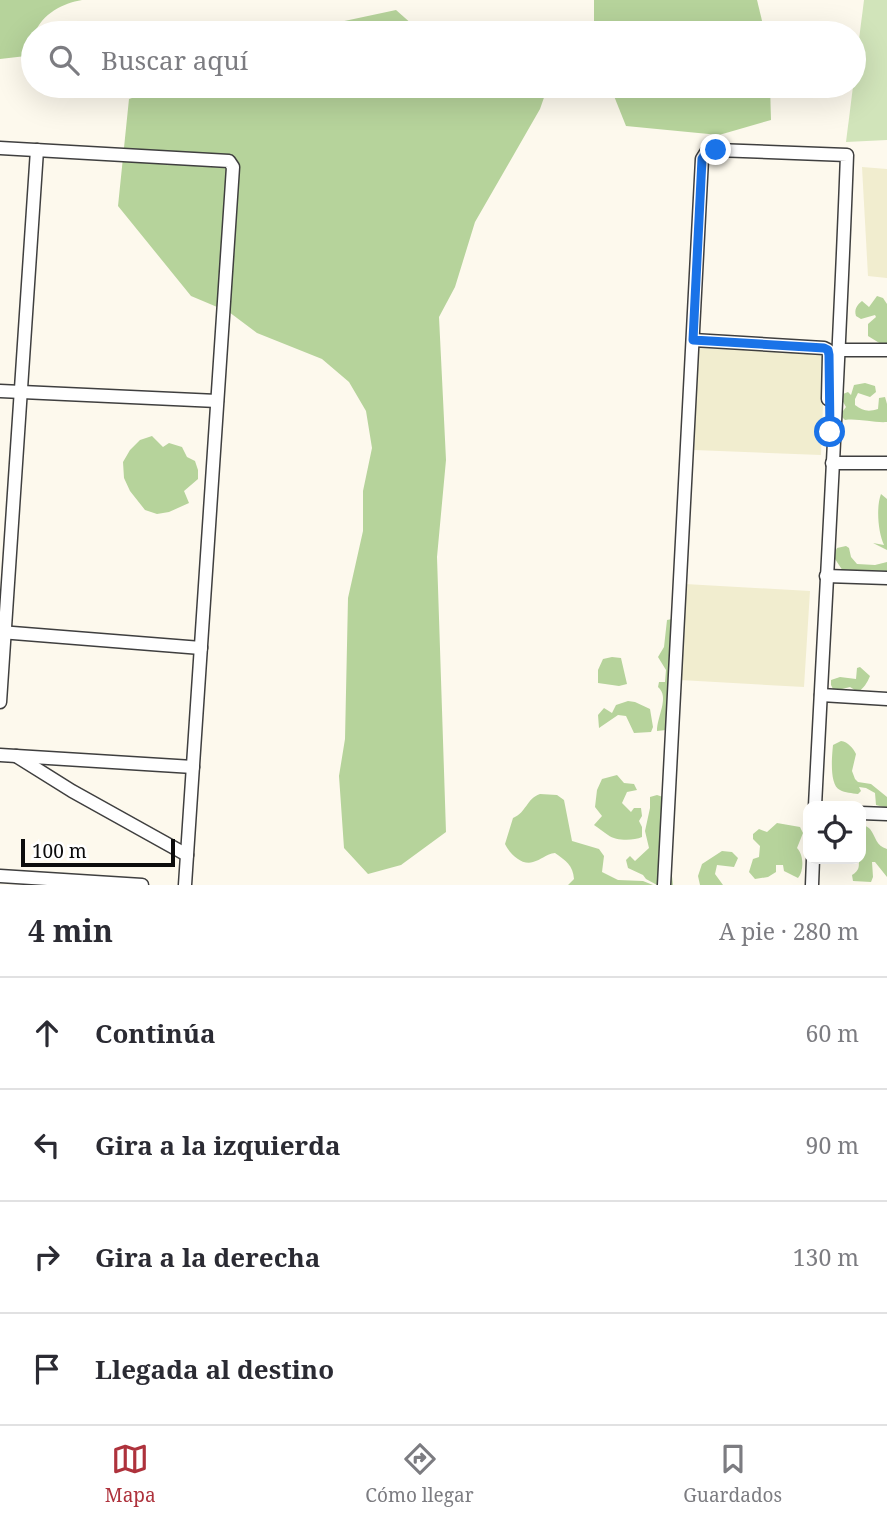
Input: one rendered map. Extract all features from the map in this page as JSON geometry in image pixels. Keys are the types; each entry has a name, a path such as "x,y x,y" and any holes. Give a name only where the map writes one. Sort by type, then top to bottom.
{"street":[{"path":"0,148 229,162 233,167 185,885"},
{"path":"0,702 2,632 37,150"},
{"path":"664,885 702,159 707,151 847,155 815,801"},
{"path":"693,340 828,350 828,428 834,436"},
{"path":"839,349 887,350"},
{"path":"0,391 218,401"},
{"path":"832,463 887,463"},
{"path":"826,576 887,578"},
{"path":"2,632 201,648"},
{"path":"821,695 887,699"},
{"path":"0,755 193,767"},
{"path":"16,756 72,791 187,855"},
{"path":"866,813 887,814"},
{"path":"811,885 813,864"},
{"path":"0,876 142,885"}],"shaded area":[{"path":"862,167 887,169 887,278 868,276"},
{"path":"698,348 825,354 821,455 694,450"},
{"path":"685,584 810,591 804,687 680,680"}],"green space":[{"path":"0,0 82,0 61,7 42,21 21,21 21,57 0,59"},
{"path":"594,0 757,0 762,21 594,21"},
{"path":"864,0 887,0 887,140 846,142 852,98 866,98 866,21 861,21"},
{"path":"396,10 408,21 344,21"},
{"path":"544,98 475,222 455,287 439,317 446,460 437,557 446,832 401,865 368,874 344,848 339,776 345,739 348,598 363,531 363,491 372,448 366,411 349,382 322,359 257,333 229,312 191,296 118,206 129,99"},
{"path":"615,98 770,98 771,120 719,135 626,126"},
{"path":"877,296 883,298 887,304 887,345 868,336 868,324 875,315 861,319 855,314 856,307 862,301 869,307"},
{"path":"865,383 875,386 876,392 870,397 858,393 855,405 866,410 878,409 879,398 885,397 887,422 845,420 842,417 846,407 842,400 843,394 848,392 851,395 854,385"},
{"path":"152,436 163,447 169,443 182,447 187,457 195,461 198,470 198,479 184,491 189,503 157,514 145,510 130,491 124,478 123,462 130,450 140,440"},
{"path":"881,494 887,499 887,550 873,543 884,545 878,520"},
{"path":"846,546 857,564 875,565 887,562 887,573 843,571 833,556 837,548"},
{"path":"672,619 672,659 667,707 669,721 666,730 657,731 663,701 658,687 659,682 665,682 666,670 658,657 664,647 667,620"},
{"path":"621,658 627,684 619,686 598,683 598,670 603,659"},
{"path":"860,667 870,676 862,689 858,692 850,687 834,691 831,680 840,677 856,679 857,668"},
{"path":"628,701 650,709 653,727 651,732 634,733 626,716 618,715 599,728 598,715 604,708 612,713 616,705"},
{"path":"841,741 850,746 856,754 852,771 855,779 871,784 887,797 887,808 876,805 875,793 866,788 859,787 861,791 858,794 844,792 836,787 832,770 833,745"},
{"path":"617,775 624,783 634,784 637,790 627,792 622,803 631,812 634,808 641,808 642,816 639,821 642,837 629,840 615,838 594,825 602,816 595,807 597,790 602,779"},
{"path":"540,794 557,795 564,800 572,841 599,849 604,856 602,872 618,880 643,881 653,885 568,885 574,879 572,870 566,861 555,853 529,863 516,858 505,844 513,818"},
{"path":"650,797 663,797 673,885 657,885 628,868 626,860 630,856 635,861 649,848 645,831"},
{"path":"777,823 800,827 803,833 797,848 802,867 798,878 784,871 783,865 776,865 776,872 768,877 755,879 749,872 753,859 759,857 760,846 753,839 753,834 759,829 767,832"},
{"path":"866,826 881,846 887,849 887,877 875,862 872,862 871,882 853,881 852,875 859,864 866,864"},
{"path":"722,851 732,852 738,858 734,867 717,865 715,874 723,885 700,885 698,876 702,864"}],"route":[{"path":"716,150 707,151 702,159 693,340 828,350 830,432"}]}
